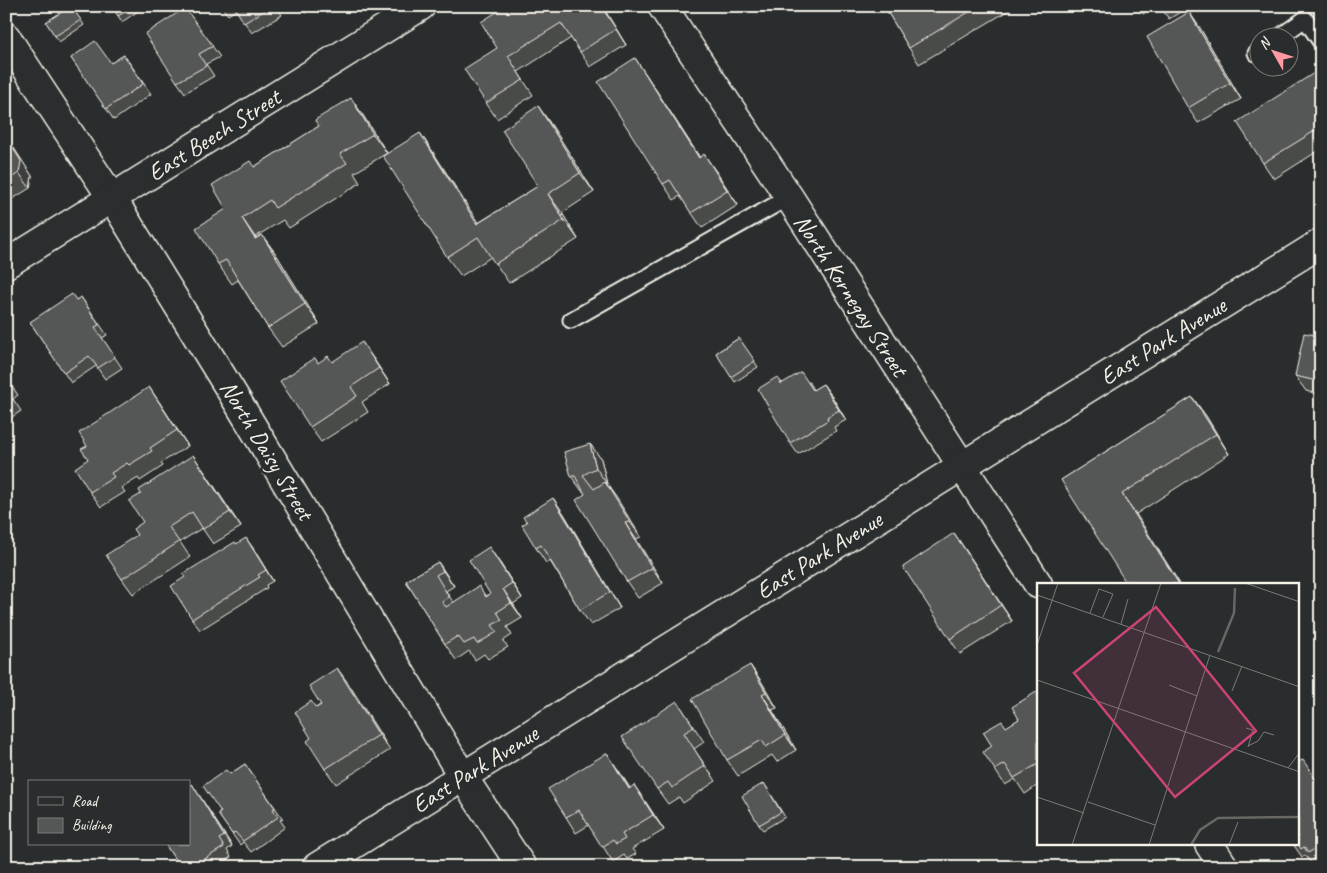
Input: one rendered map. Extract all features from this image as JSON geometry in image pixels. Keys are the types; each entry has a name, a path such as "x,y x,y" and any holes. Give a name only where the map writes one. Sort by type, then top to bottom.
{"street":[{"name":"East Beech Street","path":"6,264 421,6"},
{"name":"North Kornegay Street","path":"662,6 789,197 1037,583"},
{"name":"North Daisy Street","path":"6,37 112,198 234,396 463,777 522,867"},
{"name":"East Park Avenue","path":"317,867 1321,243"},
{"path":"1210,846 1224,867"}],"lane":[{"path":"1292,28 1305,19 1321,42"},
{"path":"571,320 789,197"}],"building":[{"path":"71,6 81,20 55,36 46,22"},
{"path":"112,6 134,6 118,16"},
{"path":"234,6 272,6 244,23"},
{"path":"506,6 566,6 570,12 580,6 601,6 616,29 580,52 561,23 508,56 523,80 486,103 464,69 497,48 481,22"},
{"path":"884,6 979,6 909,48"},
{"path":"185,8 213,46 199,54 206,66 177,82 145,34"},
{"path":"1189,12 1230,83 1188,108 1147,37"},
{"path":"95,41 111,63 124,55 143,84 106,109 71,58"},
{"path":"635,58 699,158 704,154 727,190 691,213 670,180 663,184 598,82"},
{"path":"1314,73 1321,83 1321,127 1263,163 1237,122"},
{"path":"351,98 373,134 340,154 347,163 275,208 270,200 242,218 255,239 262,235 305,304 268,328 226,260 218,264 196,228 226,209 212,185 250,161 254,167 319,126 315,120"},
{"path":"538,106 580,173 548,194 564,220 495,264 478,237 447,257 383,156 420,133 477,224 538,186 502,130"},
{"path":"6,137 21,161 19,173 6,181"},
{"path":"72,294 76,300 81,297 99,325 95,327 115,357 98,368 89,356 64,373 30,322"},
{"path":"1304,333 1321,336 1321,382 1295,376"},
{"path":"739,338 755,361 731,377 716,353"},
{"path":"362,342 379,368 351,387 357,396 310,427 280,381 315,358 318,363 328,356 332,362"},
{"path":"801,372 813,390 823,384 839,410 827,417 828,420 790,443 758,389 777,377 781,384"},
{"path":"6,378 10,385 6,388"},
{"path":"149,387 177,430 150,448 152,451 111,473 114,477 90,492 75,468 88,459 81,449 87,446 79,433"},
{"path":"6,389 13,400 6,405"},
{"path":"1192,397 1216,434 1122,494 1178,583 1126,583 1061,480"},
{"path":"590,444 596,468 583,475 594,489 605,482 630,522 625,523 652,568 627,582 576,500 585,494 575,476 571,476 564,452"},
{"path":"193,455 230,512 203,529 192,512 169,527 179,542 122,579 106,555 137,535 133,529 143,522 129,501 141,494 139,490"},
{"path":"553,498 610,592 580,610 541,545 536,548 522,525 527,522 523,517"},
{"path":"954,533 1001,605 950,639 903,567"},
{"path":"246,538 266,570 258,575 260,577 192,619 171,586 185,577 183,574 235,542 236,544"},
{"path":"489,547 512,583 503,589 511,603 497,612 502,620 492,625 497,632 477,644 474,639 464,644 458,636 445,644 406,581 438,562 443,571 436,575 449,597 442,602 446,607 479,586 486,597 490,594 469,560"},
{"path":"750,665 766,692 762,694 785,735 766,747 762,740 727,760 692,699"},
{"path":"337,668 379,735 325,769 307,741 311,738 295,712 311,701 316,708 321,705 309,686"},
{"path":"1037,692 1037,765 1014,778 1005,764 995,770 983,752 992,746 983,732 1002,721 1006,727 1019,719 1012,707"},
{"path":"677,701 694,727 684,733 705,766 672,788 668,782 657,789 622,737"},
{"path":"607,753 629,789 634,785 653,815 622,834 625,839 616,844 613,840 602,847 579,810 566,817 548,789"},
{"path":"1303,760 1321,787 1321,845 1308,853 1304,847 1301,849 1299,846 1300,761"},
{"path":"245,764 275,808 273,809 278,817 243,841 235,832 232,834 218,814 221,812 203,786 226,770 230,774"},
{"path":"764,783 781,812 759,825 742,796"},
{"path":"192,784 224,836 219,839 224,847 192,867 188,867 184,861 178,864 166,846 190,846 190,785"}]}
